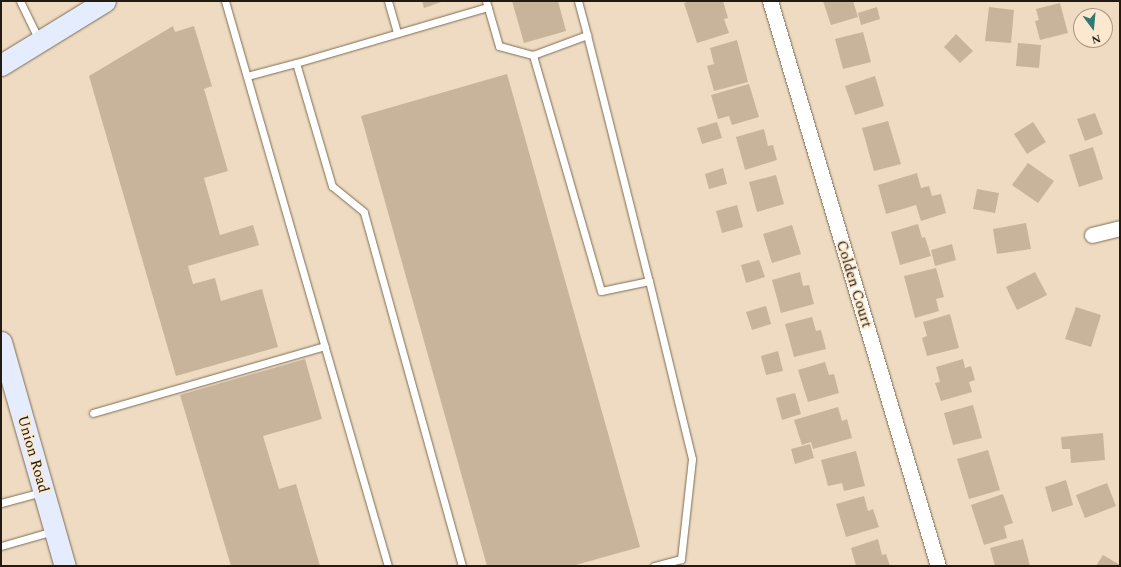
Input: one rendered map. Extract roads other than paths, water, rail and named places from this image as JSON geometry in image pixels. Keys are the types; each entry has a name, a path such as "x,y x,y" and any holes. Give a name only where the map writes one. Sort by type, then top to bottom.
{"main road":[{"path":"1,65 105,1"},
{"name":"Union Road","path":"1,342 65,566"}],"street":[{"name":"Colden Court","path":"770,1 938,566"},
{"path":"1092,235 1120,228"}],"lane":[{"path":"20,1 40,42"},
{"path":"225,1 388,566"},
{"path":"388,1 397,34"},
{"path":"578,1 649,281 692,459 681,559 654,566"},
{"path":"247,76 397,34 487,4 499,46 533,55 587,35"},
{"path":"533,55 601,291 649,281"},
{"path":"296,63 332,186 364,212 462,566"},
{"path":"92,413 325,346"},
{"path":"1,503 44,492"},
{"path":"1,546 55,530"}]}
